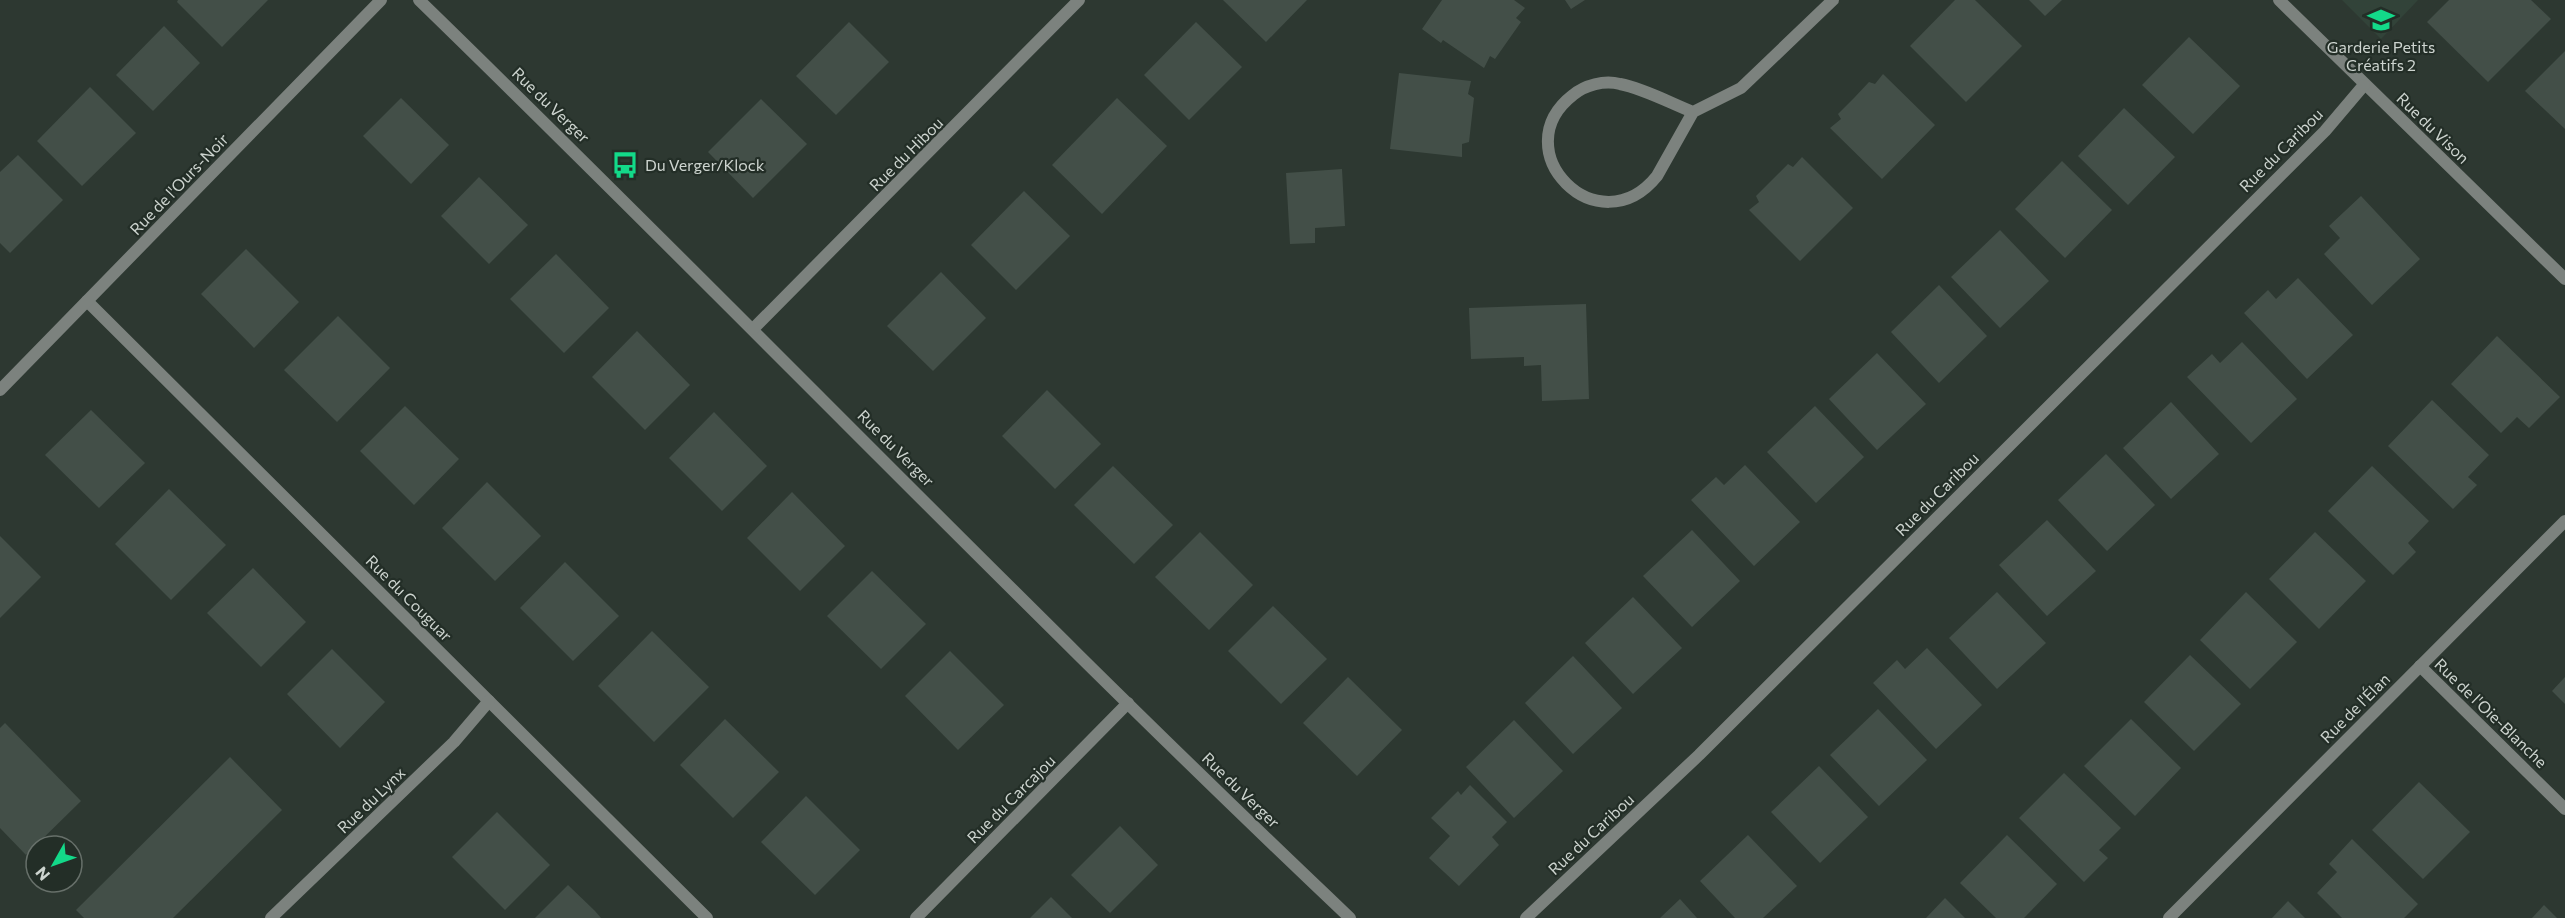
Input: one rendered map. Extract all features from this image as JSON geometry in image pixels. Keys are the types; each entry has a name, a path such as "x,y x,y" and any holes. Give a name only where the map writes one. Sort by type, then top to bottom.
{"street":[{"name":"Rue de l'Ours-Noir","path":"0,390 381,0"},
{"name":"Rue du Verger","path":"420,0 1128,703 1350,918"},
{"name":"Rue du Hibou","path":"753,329 959,124 1079,0"},
{"path":"1694,112 1620,84 1604,82 1581,88 1561,104 1550,122 1548,142 1551,161 1561,181 1576,194 1595,201 1630,198 1649,185 1657,176 1694,112 1741,88 1833,0"},
{"name":"Rue du Vison","path":"2279,0 2364,86 2565,279"},
{"name":"Rue du Caribou","path":"1526,918 1707,746 2325,131 2364,86"},
{"name":"Rue du Couguar","path":"87,301 707,918"},
{"name":"Rue de l'Élan","path":"2169,918 2565,522"},
{"name":"Rue de l'Oie-Blanche","path":"2420,666 2565,808"},
{"name":"Rue du Lynx","path":"271,918 446,750 489,701"},
{"name":"Rue du Carcajou","path":"916,918 1128,703"}],"shaded area":[{"name":"Garderie Petits Créatifs 2","path":"2342,0 2418,0 2381,39"}],"building":[{"path":"178,0 268,0 222,47 177,2"},
{"path":"1223,0 1307,0 1266,42"},
{"path":"1442,0 1514,0 1525,8 1516,18 1521,22 1495,59 1490,56 1484,68 1443,40 1441,43 1422,29"},
{"path":"1565,0 1585,0 1571,9"},
{"path":"1955,0 1975,0 2022,46 1966,102 1910,46"},
{"path":"2029,0 2062,0 2045,16"},
{"path":"2449,0 2531,0 2551,19 2488,82 2427,22"},
{"path":"849,22 889,62 836,115 796,76"},
{"path":"1196,22 1242,67 1189,120 1144,75"},
{"path":"164,26 200,63 153,111 116,75"},
{"path":"2189,37 2240,86 2193,134 2142,85"},
{"path":"2565,51 2565,129 2525,91"},
{"path":"1399,73 1471,81 1468,94 1474,98 1469,142 1462,144 1462,157 1390,149"},
{"path":"1883,74 1935,125 1882,179 1830,128 1841,119 1838,114 1869,82 1875,84"},
{"path":"90,87 136,133 82,186 37,141"},
{"path":"401,98 449,145 411,184 363,136"},
{"path":"1117,98 1167,146 1102,214 1052,165"},
{"path":"761,99 807,144 753,198 708,152"},
{"path":"2124,108 2175,157 2128,205 2078,156"},
{"path":"18,155 63,200 10,253 0,243 0,172"},
{"path":"1802,157 1853,208 1800,261 1749,210 1759,202 1756,196 1788,164 1793,167"},
{"path":"2062,161 2112,210 2065,258 2015,209"},
{"path":"1342,169 1345,226 1315,228 1315,243 1290,244 1286,173"},
{"path":"479,177 528,225 489,264 441,216"},
{"path":"1024,191 1070,236 1016,290 971,245"},
{"path":"2361,196 2420,259 2372,305 2324,254 2340,238 2329,226"},
{"path":"2000,230 2049,281 2000,328 1951,277"},
{"path":"246,249 299,302 254,348 201,294"},
{"path":"556,254 609,308 564,353 510,299"},
{"path":"941,272 986,318 933,371 887,326"},
{"path":"2298,278 2353,335 2307,379 2244,313 2268,290 2276,299"},
{"path":"1939,285 1987,336 1939,383 1891,332"},
{"path":"1586,304 1589,399 1542,401 1541,365 1524,366 1524,357 1471,359 1469,308"},
{"path":"338,316 390,368 337,422 284,370"},
{"path":"637,331 690,385 645,430 592,377"},
{"path":"2497,336 2560,397 2529,428 2517,417 2501,433 2451,384"},
{"path":"2242,342 2297,399 2251,443 2187,377 2212,354 2220,363"},
{"path":"1877,353 1926,404 1877,450 1829,399"},
{"path":"1047,390 1101,444 1055,489 1002,436"},
{"path":"2432,400 2489,455 2468,477 2477,485 2453,509 2388,446"},
{"path":"2171,402 2219,454 2171,499 2123,448"},
{"path":"405,406 459,459 414,505 360,451"},
{"path":"1815,406 1864,457 1816,503 1767,452"},
{"path":"91,410 145,463 99,508 45,455"},
{"path":"714,412 767,466 722,511 669,458"},
{"path":"2106,454 2155,505 2107,551 2058,500"},
{"path":"1745,465 1800,522 1754,566 1691,500 1716,477 1724,485"},
{"path":"1113,466 1173,525 1134,564 1074,505"},
{"path":"2372,466 2429,521 2408,543 2416,552 2393,575 2328,511"},
{"path":"487,482 541,536 495,581 442,528"},
{"path":"169,489 226,545 171,600 115,544"},
{"path":"792,492 845,546 800,591 747,538"},
{"path":"2047,520 2096,571 2047,616 1999,565"},
{"path":"1692,530 1740,581 1692,627 1643,576"},
{"path":"1200,532 1253,585 1209,630 1155,577"},
{"path":"2315,532 2366,581 2319,629 2269,579"},
{"path":"0,536 41,577 0,618"},
{"path":"565,562 619,616 573,661 520,608"},
{"path":"253,568 306,622 261,667 207,613"},
{"path":"872,571 926,624 881,669 827,616"},
{"path":"1997,592 2046,643 1997,689 1949,638"},
{"path":"2246,592 2297,642 2250,689 2200,640"},
{"path":"1633,597 1682,648 1633,694 1585,643"},
{"path":"1273,606 1327,659 1281,704 1228,651"},
{"path":"652,631 709,687 654,742 598,686"},
{"path":"1927,648 1982,705 1936,749 1873,683 1897,660 1905,669"},
{"path":"332,649 385,702 340,748 287,694"},
{"path":"950,651 1004,705 958,750 905,696"},
{"path":"2190,655 2241,704 2194,751 2144,702"},
{"path":"1573,656 1622,708 1573,754 1525,703"},
{"path":"1348,677 1402,730 1357,776 1303,723"},
{"path":"2565,677 2565,704 2552,691"},
{"path":"1878,709 1927,760 1879,806 1830,755"},
{"path":"725,719 779,772 733,818 680,765"},
{"path":"2131,719 2181,768 2135,816 2084,766"},
{"path":"1514,720 1563,771 1514,818 1466,767"},
{"path":"5,723 81,801 47,834 24,834 24,853 0,828 0,728"},
{"path":"230,757 282,810 173,918 84,918 76,910"},
{"path":"1819,766 1868,817 1820,863 1771,812"},
{"path":"2064,773 2121,828 2099,850 2108,858 2084,882 2019,818"},
{"path":"2419,782 2470,832 2423,879 2372,830"},
{"path":"1470,785 1507,822 1492,837 1499,845 1459,886 1429,858 1450,836 1431,818 1458,791 1461,795"},
{"path":"806,796 860,850 815,895 761,842"},
{"path":"497,812 550,865 505,910 452,857"},
{"path":"1120,826 1158,865 1110,913 1071,875"},
{"path":"1748,835 1797,886 1763,918 1735,918 1700,881"},
{"path":"2007,835 2057,884 2024,918 1996,918 1960,883"},
{"path":"2352,839 2418,904 2404,918 2342,918 2317,893 2337,872 2329,864"},
{"path":"568,885 601,918 535,918"},
{"path":"1051,897 1072,918 1030,918"},
{"path":"1945,898 1965,918 1926,918"},
{"path":"1680,899 1697,918 1660,918"},
{"path":"2288,901 2305,918 2272,918"},
{"path":"2544,905 2557,918 2532,918"}],"place":[{"name":"Garderie Petits Créatifs 2","path":"2381,20"},
{"name":"Du Verger/Klock","path":"625,165"}]}
